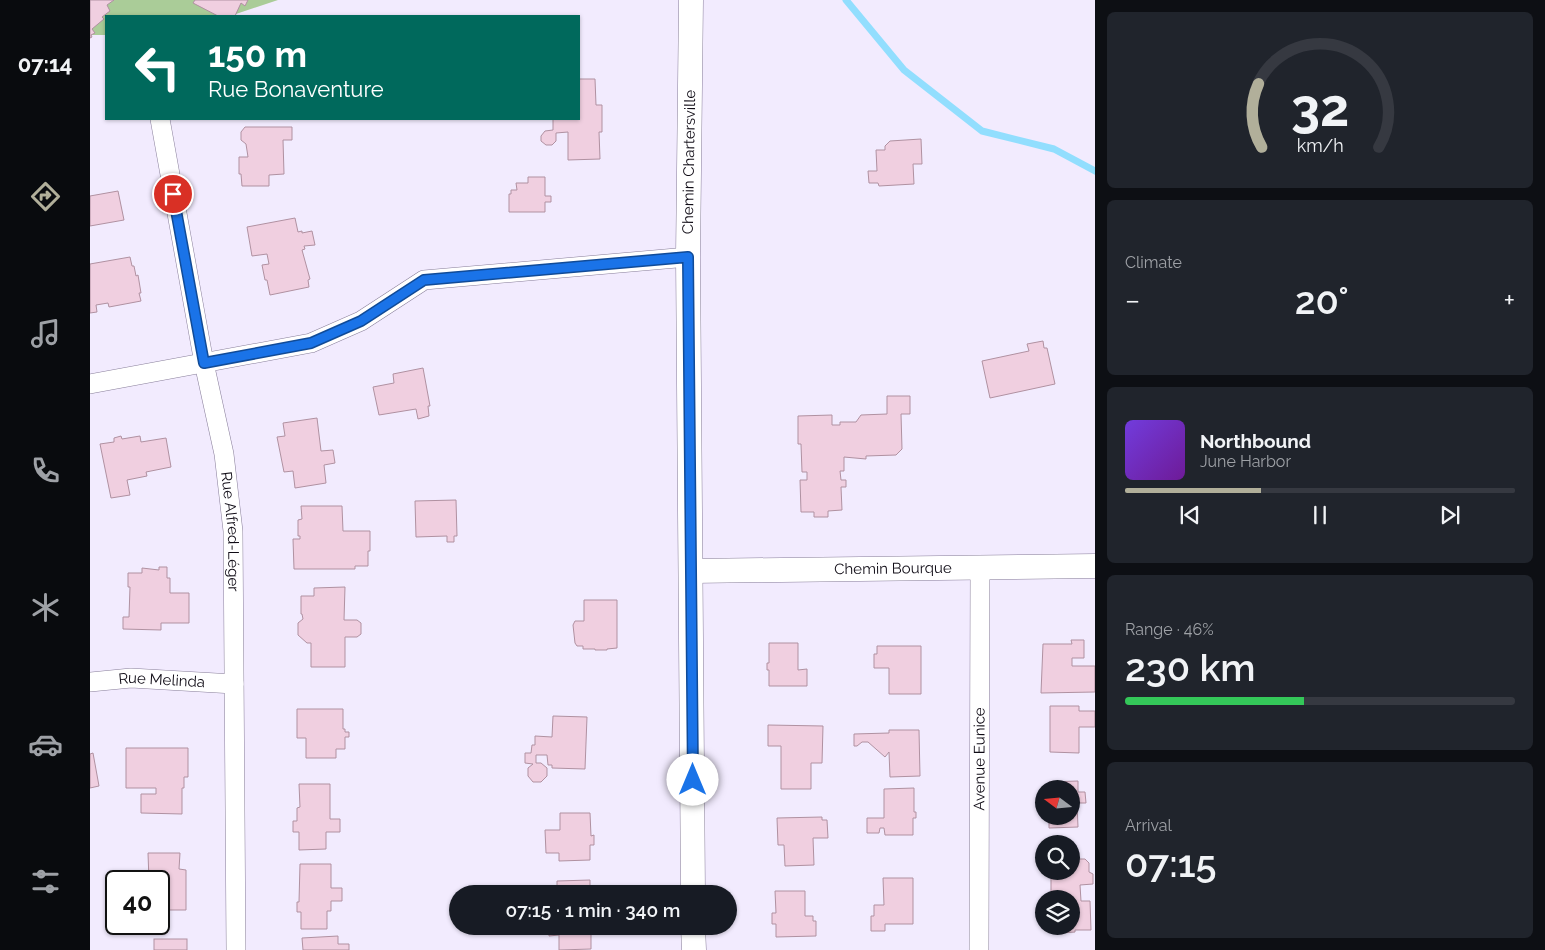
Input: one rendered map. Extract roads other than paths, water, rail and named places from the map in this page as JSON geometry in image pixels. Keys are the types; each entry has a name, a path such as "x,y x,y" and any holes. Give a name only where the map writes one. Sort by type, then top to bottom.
{"street":[{"name":"Chemin Chartersville","path":"691,0 688,257 690,542 692,571 693,885"},
{"name":"Rue Alfred-Léger","path":"160,120 204,363 224,454 230,496 233,531 236,950"},
{"path":"90,384 311,343 361,321 424,280 688,257"},
{"name":"Chemin Bourque","path":"692,571 1095,566"},
{"name":"Avenue Eunice","path":"978,950 980,567"},
{"name":"Rue Melinda","path":"90,682 131,678 234,684"},
{"path":"693,935 694,950"}],"waterway":[{"path":"846,0 904,70 982,131 1054,149 1095,171"}]}
